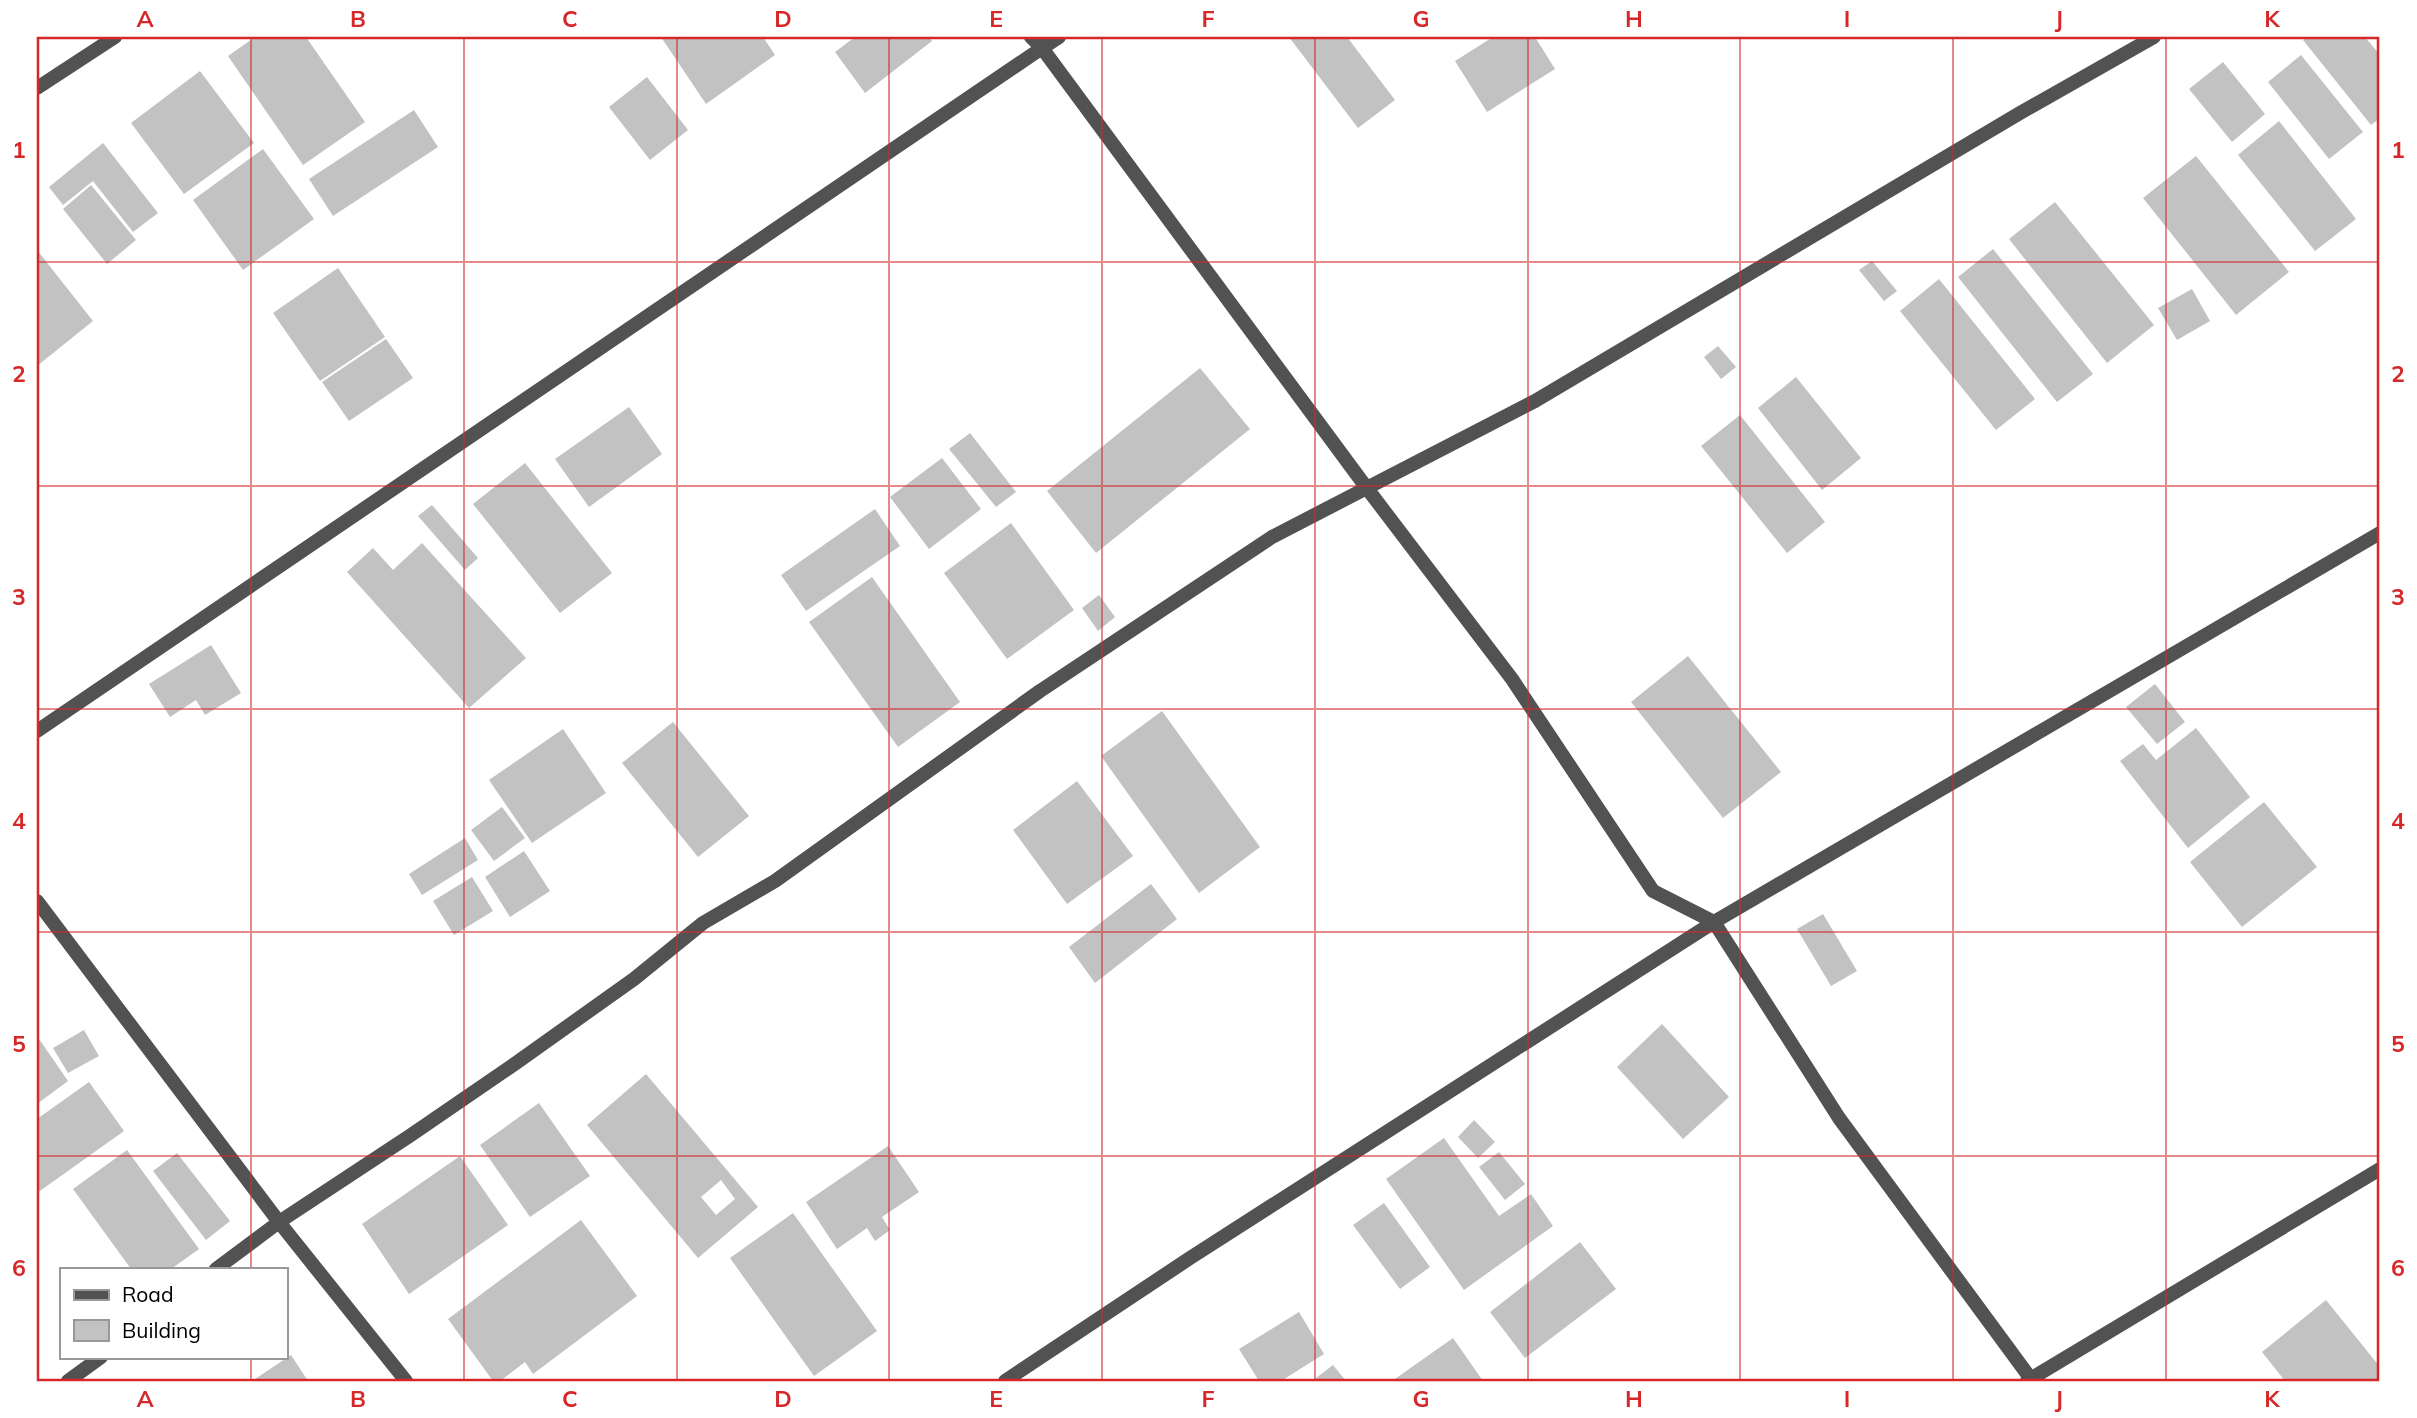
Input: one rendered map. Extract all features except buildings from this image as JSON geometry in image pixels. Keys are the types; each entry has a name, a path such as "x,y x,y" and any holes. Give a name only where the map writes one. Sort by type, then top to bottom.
{"street":[{"path":"37,88 115,37"},
{"path":"1031,37 1042,48 1366,487 1512,679 1653,891 1714,922 1839,1118 2029,1380 2380,1169"},
{"path":"37,732 1059,37"},
{"path":"217,1268 279,1222 505,1070 634,979 703,923 775,881 1040,691 1272,537 1535,401 2008,120 2154,37"},
{"path":"1005,1381 1201,1251 1714,922 2380,533"},
{"path":"37,901 279,1222 406,1381"},
{"path":"68,1381 100,1358"}]}
